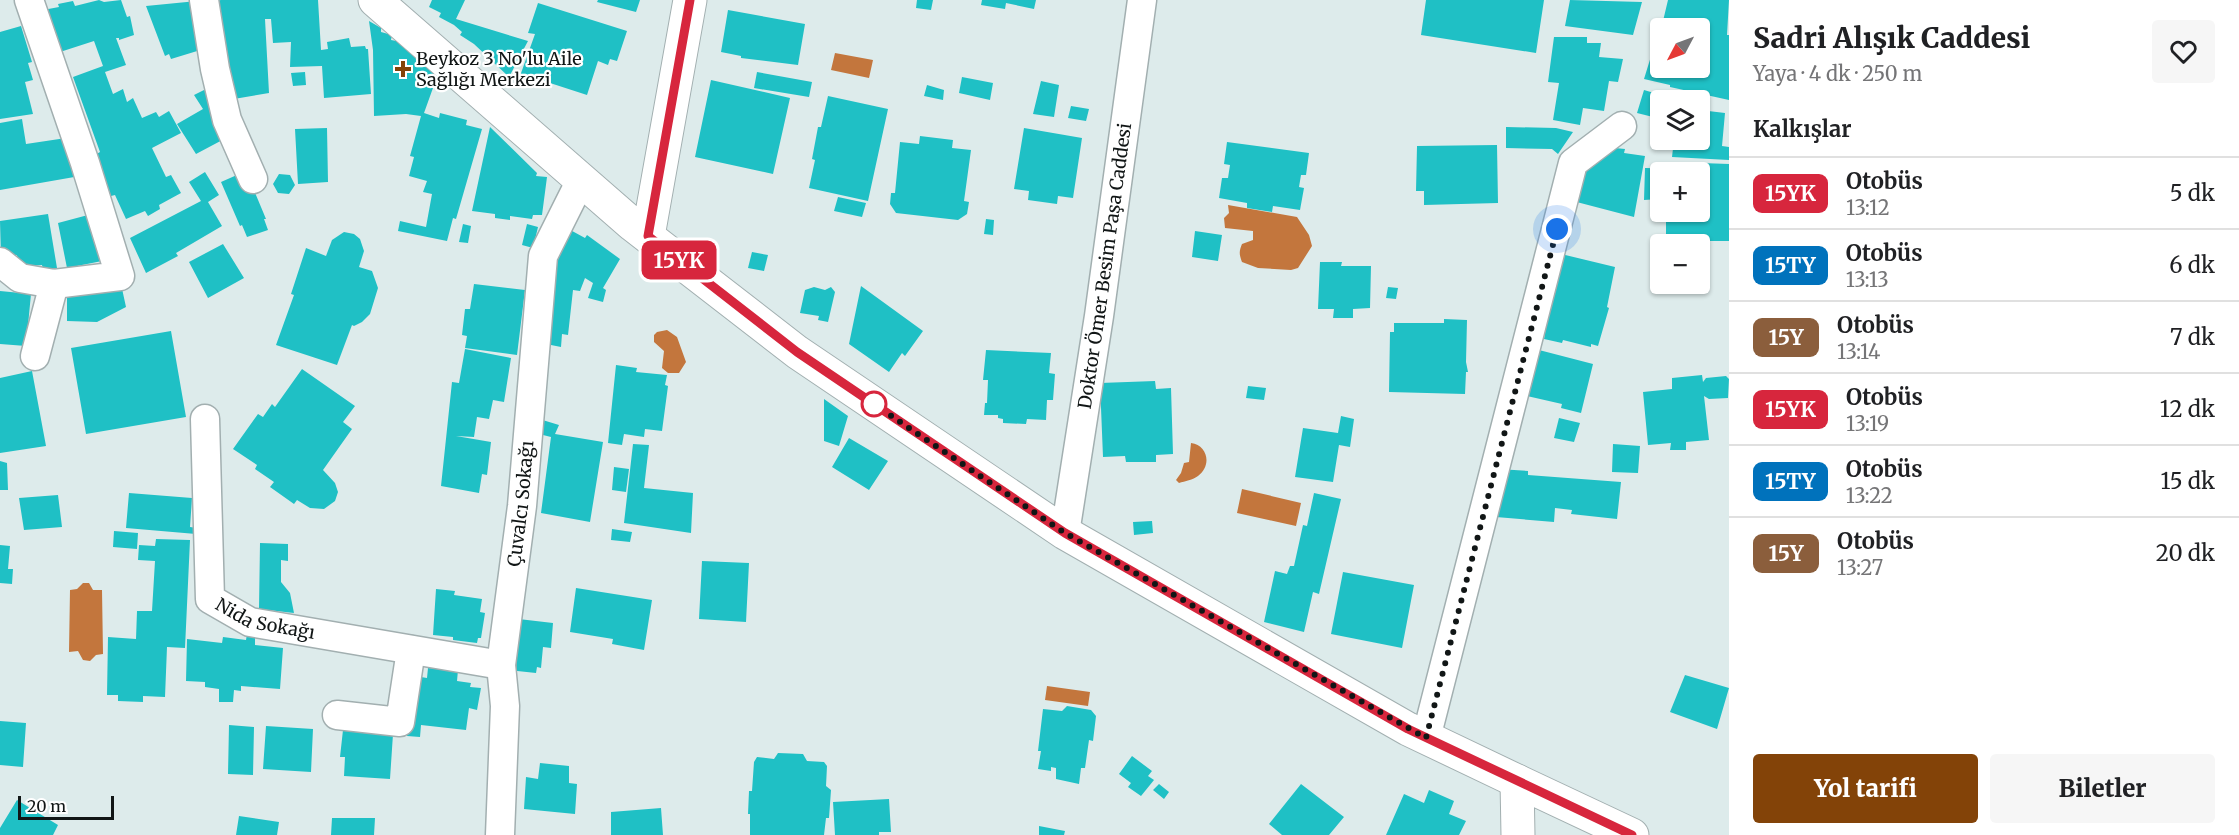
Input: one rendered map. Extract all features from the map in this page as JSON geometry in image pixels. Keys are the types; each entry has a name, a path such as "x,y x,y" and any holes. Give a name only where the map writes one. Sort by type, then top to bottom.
{"street":[{"path":"7,272 54,284 120,276 86,163 29,0"},
{"path":"204,0 215,69 227,120 253,179"},
{"path":"375,0 648,236 797,352 1065,533 1426,738 1632,835"},
{"path":"648,236 690,0"},
{"name":"Doktor Ömer Besim Paşa Caddesi","path":"1065,533 1099,316 1142,0"},
{"path":"1426,738 1573,163 1622,126"},
{"name":"Çuvalcı Sokağı","path":"500,835 505,706 501,665 522,506 543,256 581,180"},
{"path":"35,356 54,284"},
{"name":"Nida Sokağı","path":"204,419 210,599 250,622 501,665"},
{"path":"337,715 400,722 411,650"},
{"path":"1517,781 1518,835"}],"shaded area":[{"path":"835,53 873,60 869,78 831,70"},
{"path":"1228,205 1297,217 1309,235 1312,246 1298,268 1291,270 1258,268 1242,262 1241,246 1253,240 1253,231 1225,228 1224,218 1229,213"},
{"path":"667,330 677,337 686,362 679,373 668,373 662,368 664,351 654,342 654,335 657,332"},
{"path":"1191,443 1204,452 1205,467 1196,477 1179,483 1176,480 1184,463 1189,462"},
{"path":"1242,489 1301,503 1296,526 1237,513"},
{"path":"83,583 89,583 93,590 102,590 103,654 96,655 90,661 83,660 78,651 69,652 70,590 77,589"},
{"path":"1047,686 1090,692 1088,706 1045,700"}],"building":[{"path":"99,0 104,2 121,0 127,17 130,16 134,35 119,40 116,38 126,65 105,72 113,94 123,89 127,102 133,98 142,118 156,112 159,117 169,111 181,133 152,148 166,177 171,175 181,193 159,205 160,209 148,216 145,211 126,219 115,195 111,196 95,155 100,152 73,77 103,66 94,41 60,52 43,10 73,1 75,6"},
{"path":"318,0 321,50 328,49 327,42 349,38 351,47 365,46 368,49 371,94 324,98 322,66 290,67 291,42 273,43 271,19 265,19 269,93 228,100 209,2"},
{"path":"432,0 465,0 456,19 528,41 509,77 474,44 460,35 462,32 454,25 439,17 441,13 429,7"},
{"path":"598,0 640,0 636,12 597,2"},
{"path":"917,0 933,0 931,10 916,8"},
{"path":"982,0 1036,0 1034,9 1006,3 1005,9 981,5"},
{"path":"1426,0 1544,0 1536,53 1421,35"},
{"path":"1570,0 1642,2 1633,35 1565,26"},
{"path":"1668,0 1729,0 1727,35 1729,35 1729,100 1710,96 1710,90 1684,90 1644,79 1650,60 1650,78 1710,78 1710,18 1664,18"},
{"path":"197,1 207,48 171,59 169,54 165,56 146,6"},
{"path":"538,3 627,31 617,61 610,59 608,65 598,61 587,95 520,76 535,34 528,33"},
{"path":"728,10 805,24 798,65 741,58 741,56 721,52"},
{"path":"369,21 381,28 381,32 392,35 391,40 402,42 402,46 414,48 438,74 424,113 439,118 440,113 467,120 466,125 482,129 456,219 453,218 447,241 398,231 400,221 426,227 432,194 423,192 427,181 409,176 414,157 410,156 421,116 406,114 374,116 373,50"},
{"path":"21,26 32,62 28,63 33,80 25,82 33,114 0,119 0,32"},
{"path":"1554,37 1587,37 1587,43 1601,43 1599,57 1623,59 1618,82 1609,81 1604,111 1583,108 1580,125 1553,120 1559,83 1548,82"},
{"path":"305,72 306,85 293,86 291,73"},
{"path":"757,72 812,82 809,97 754,88"},
{"path":"962,77 993,83 990,100 959,93"},
{"path":"711,80 790,98 773,174 695,157"},
{"path":"1041,81 1059,85 1054,117 1033,114"},
{"path":"927,85 944,90 943,100 924,96"},
{"path":"212,86 228,137 196,154 177,124 203,109 194,95"},
{"path":"1644,90 1650,92 1650,116 1637,113"},
{"path":"828,96 888,109 868,201 809,188 815,160 812,159 818,127 821,127"},
{"path":"1071,106 1089,109 1086,121 1068,118"},
{"path":"1710,111 1725,113 1722,146 1729,147 1729,160 1672,157 1673,150 1710,150"},
{"path":"22,119 26,144 66,138 80,176 0,190 0,123"},
{"path":"490,127 537,173 536,176 547,177 542,215 533,215 532,219 510,216 510,220 495,218 495,214 472,211"},
{"path":"1506,127 1556,128 1573,132 1558,154 1552,149 1506,148"},
{"path":"327,128 328,182 298,184 295,129"},
{"path":"1024,128 1082,138 1073,198 1058,196 1057,204 1028,200 1029,191 1014,189"},
{"path":"920,136 953,140 952,148 971,150 964,201 969,202 967,214 958,220 896,213 890,204 891,193 895,193 900,142 919,144"},
{"path":"1227,142 1309,153 1306,175 1301,175 1299,187 1304,188 1300,210 1273,206 1272,212 1247,208 1247,203 1219,198 1222,178 1228,178 1230,165 1224,164"},
{"path":"1497,145 1498,203 1424,205 1424,191 1416,191 1417,146"},
{"path":"1605,147 1625,149 1624,153 1645,156 1634,217 1569,200 1576,179"},
{"path":"1710,163 1729,164 1729,241 1710,241 1710,234 1666,234 1666,222 1710,222"},
{"path":"1645,168 1650,168 1650,200 1644,200"},
{"path":"246,171 266,219 264,219 268,230 247,237 221,182"},
{"path":"205,172 219,195 208,202 222,226 176,253 178,256 146,273 130,238 201,201 189,182"},
{"path":"279,174 290,175 295,185 289,194 278,193 273,184"},
{"path":"838,197 866,203 862,217 834,211"},
{"path":"48,214 57,268 43,270 42,265 18,267 17,255 1,257 0,221"},
{"path":"88,215 102,261 67,268 58,223"},
{"path":"986,219 994,220 993,235 984,234"},
{"path":"463,224 471,226 468,243 459,242"},
{"path":"527,224 538,227 533,248 522,245"},
{"path":"563,226 585,238 587,235 620,259 603,288 606,290 603,302 588,298 593,283 585,278 580,291 573,290 568,335 562,334 561,347 546,344 550,288"},
{"path":"1195,231 1222,235 1218,261 1192,257"},
{"path":"344,232 354,234 360,239 364,251 359,267 372,271 378,288 370,314 362,322 352,325 337,365 276,345 294,295 291,294 306,248 326,256 332,240"},
{"path":"223,244 244,278 208,298 189,262"},
{"path":"752,252 768,255 764,271 748,268"},
{"path":"1557,253 1615,267 1607,307 1609,308 1598,346 1591,344 1591,347 1563,340 1562,343 1544,339 1546,327 1535,324"},
{"path":"1320,262 1342,262 1341,266 1371,266 1370,308 1353,309 1353,318 1333,318 1334,309 1318,309"},
{"path":"121,284 126,307 97,322 67,321 67,286"},
{"path":"474,284 525,290 517,355 465,348 467,336 462,335 465,309 470,309"},
{"path":"861,286 923,331 905,356 902,353 889,372 849,344"},
{"path":"814,287 825,290 831,287 835,292 828,322 818,320 819,316 800,313 805,290"},
{"path":"1388,287 1398,288 1396,299 1386,298"},
{"path":"0,291 31,294 26,346 0,344"},
{"path":"1444,319 1467,320 1466,362 1468,372 1466,372 1465,394 1389,392 1390,332 1394,332 1394,323 1444,323"},
{"path":"171,331 186,417 86,434 71,348"},
{"path":"465,349 511,358 504,402 493,400 489,419 477,417 474,437 456,436 491,442 487,475 482,474 479,493 441,486 452,382 459,383"},
{"path":"986,350 1051,353 1049,373 1055,374 1053,400 1047,400 1046,420 1027,419 1026,424 1003,423 1003,419 998,418 998,415 984,415 988,380 983,380"},
{"path":"1539,350 1593,364 1581,413 1561,408 1562,404 1527,396"},
{"path":"616,365 637,368 636,372 667,375 665,385 668,386 662,431 645,429 644,437 624,434 622,445 608,443"},
{"path":"302,369 355,406 343,422 352,429 323,470 335,483 338,492 335,501 324,509 310,508 297,500 294,504 270,487 274,482 255,469 257,465 233,449 258,414 263,417 272,404 275,407"},
{"path":"32,371 46,446 0,453 0,378"},
{"path":"1702,375 1703,382 1706,378 1726,376 1729,379 1728,398 1709,399 1704,396 1709,440 1686,442 1686,450 1670,450 1671,443 1648,445 1643,392 1672,389 1672,378"},
{"path":"1155,381 1156,389 1171,388 1173,454 1156,455 1156,462 1126,462 1125,456 1103,457 1100,383"},
{"path":"1248,386 1266,388 1264,400 1246,398"},
{"path":"824,399 848,416 839,446 824,441"},
{"path":"1341,416 1354,419 1350,447 1339,445 1333,482 1295,477 1303,428 1338,433"},
{"path":"536,418 559,425 555,434 603,442 590,522 541,513 551,437 531,432"},
{"path":"1559,418 1580,423 1574,442 1554,438"},
{"path":"849,438 888,461 869,490 832,467"},
{"path":"633,444 649,445 644,488 693,493 691,533 624,523"},
{"path":"1613,444 1640,446 1638,473 1612,472"},
{"path":"0,461 7,463 8,490 0,490"},
{"path":"614,467 629,469 626,492 612,490"},
{"path":"1498,469 1528,471 1528,475 1621,482 1617,519 1571,514 1572,510 1555,508 1554,522 1496,517"},
{"path":"129,493 192,498 190,527 197,528 196,534 126,528"},
{"path":"1314,493 1341,499 1319,594 1313,592 1304,632 1264,622 1275,571 1287,574 1290,566 1294,566 1303,525 1307,526"},
{"path":"58,495 62,527 24,530 19,498"},
{"path":"1152,521 1153,533 1134,535 1133,522"},
{"path":"612,529 632,532 630,542 611,540"},
{"path":"114,531 138,533 137,549 113,547"},
{"path":"156,539 190,540 185,648 167,647 165,697 143,696 143,702 118,701 118,695 107,695 108,637 136,639 137,611 152,611 155,561 138,560 139,545 155,546"},
{"path":"260,543 288,544 288,561 281,560 281,582 290,593 294,613 259,609"},
{"path":"0,545 10,546 8,569 13,569 12,584 0,583"},
{"path":"702,561 749,563 746,622 699,619"},
{"path":"1343,572 1414,585 1402,648 1331,634"},
{"path":"576,588 652,600 644,650 612,644 613,639 570,632"},
{"path":"436,589 455,591 454,595 482,599 480,612 485,613 481,638 478,638 477,643 433,635"},
{"path":"510,618 553,623 551,648 543,647 541,668 537,667 536,673 508,670"},
{"path":"247,634 255,635 255,645 283,648 280,689 241,686 241,691 234,690 233,702 219,702 219,689 205,687 205,682 186,681 187,639 222,643 223,637 246,640"},
{"path":"428,668 458,670 457,681 471,683 470,687 481,688 477,710 469,708 466,730 421,725 420,737 407,736 415,676 427,678"},
{"path":"1685,675 1729,688 1717,729 1670,712"},
{"path":"1067,706 1091,710 1096,716 1093,741 1089,740 1085,768 1081,768 1079,784 1056,779 1056,768 1051,767 1051,771 1038,769 1043,709 1062,711"},
{"path":"0,721 26,723 23,767 0,765"},
{"path":"229,725 254,727 253,775 228,774"},
{"path":"266,726 313,729 311,772 263,769"},
{"path":"343,730 393,734 390,779 344,776 345,757 340,757"},
{"path":"778,753 803,754 807,761 824,762 827,766 826,786 831,790 829,818 826,818 824,835 750,835 749,791 752,791 754,762 757,757 774,759"},
{"path":"1132,756 1152,771 1148,776 1154,780 1141,796 1128,787 1131,783 1119,774"},
{"path":"540,763 569,766 569,783 577,784 575,814 524,809 526,777 538,779"},
{"path":"1159,784 1169,792 1164,799 1153,790"},
{"path":"1301,784 1344,817 1329,835 1282,835 1269,824"},
{"path":"1429,790 1454,801 1449,814 1466,821 1459,835 1386,835 1404,794 1424,803"},
{"path":"889,799 891,832 879,832 879,835 835,835 833,802"},
{"path":"17,800 58,825 53,835 0,835 0,828"},
{"path":"661,808 663,835 611,835 611,812"},
{"path":"239,816 279,822 277,835 236,835"},
{"path":"332,818 375,818 374,835 331,835"},
{"path":"1039,826 1065,831 1064,835 1039,835"}],"bus line":[{"name":"15YK","path":"690,0 648,236 797,352 1065,533 1408,729 1632,835"}],"place":[{"name":"Beykoz 3 No'lu Aile Sağlığı Merkezi","path":"403,69"}],"route":[{"path":"874,404 869,401 1065,533 1426,738 1557,229"}]}
